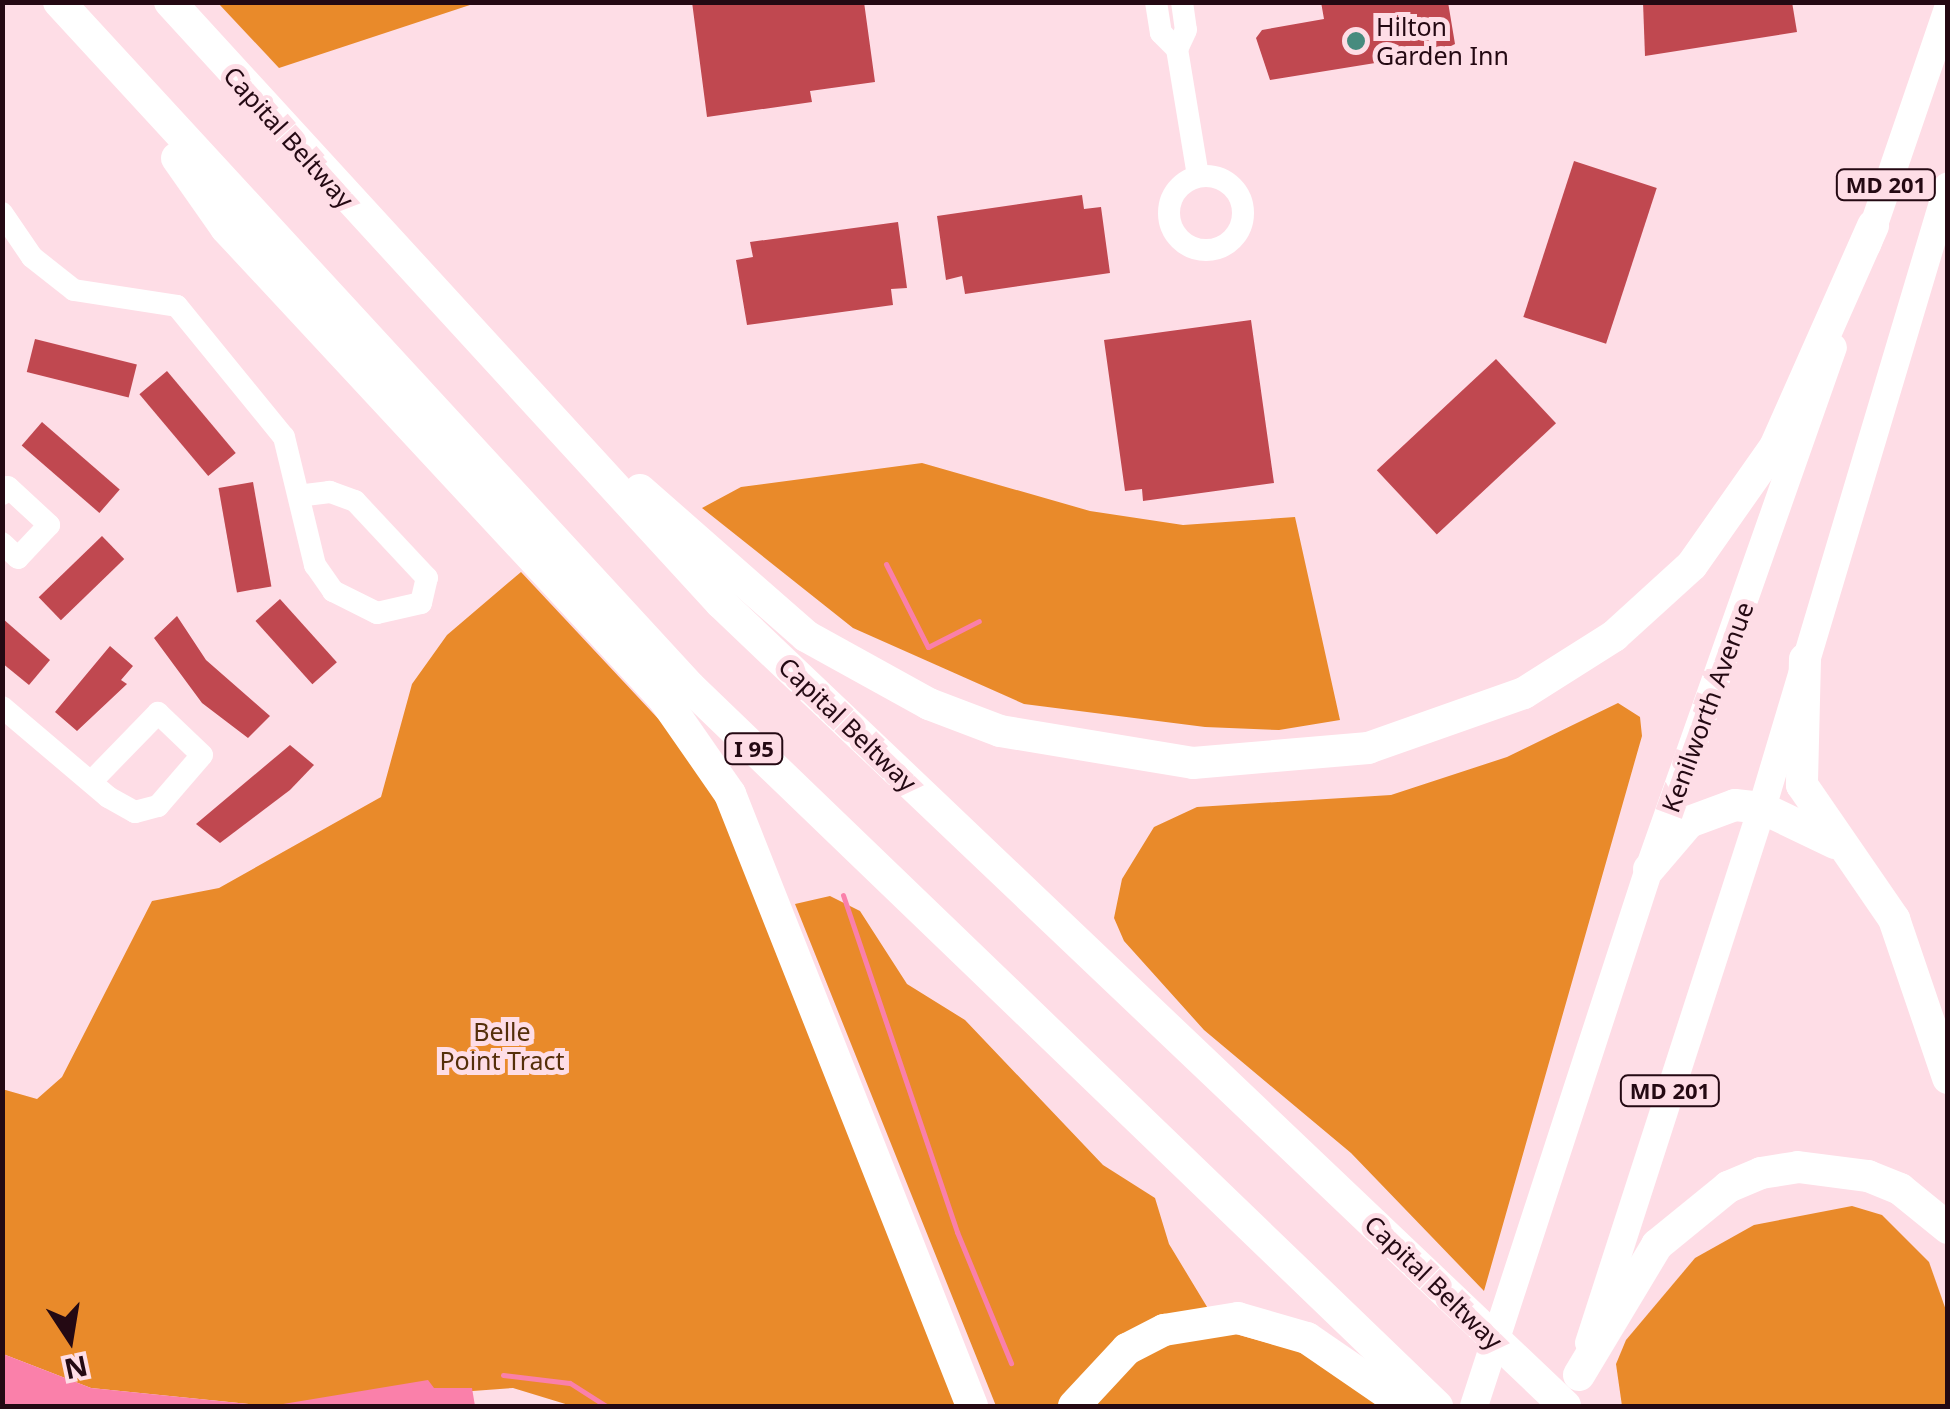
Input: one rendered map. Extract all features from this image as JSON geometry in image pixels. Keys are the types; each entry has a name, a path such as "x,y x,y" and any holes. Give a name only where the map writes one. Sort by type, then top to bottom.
{"highway":[{"name":"I 95","path":"59,2 690,688 1437,1406"},
{"name":"Capital Beltway","path":"170,2 381,240 721,603 1566,1406"},
{"path":"106,56 226,228 698,742 762,864 972,1406"},
{"path":"381,240 806,636 929,704 1000,731 1128,758 1238,763 1368,748 1476,715 1568,667 1655,602 1725,526 1761,471 1873,226"},
{"path":"1805,659 1802,785 1894,918 1948,1078"},
{"path":"1649,869 1689,822 1735,805 1762,808 1852,853"},
{"path":"1578,1375 1656,1244 1728,1188 1761,1173 1798,1167 1868,1176 1900,1190 1948,1228"},
{"path":"1074,1406 1127,1348 1164,1330 1238,1318 1307,1338 1406,1406"}],"main road":[{"name":"Kenilworth Avenue","path":"1474,1406 1649,869 1948,10"},
{"name":"MD 201","path":"1566,1406 1762,808 1948,186"}],"street":[{"path":"1156,2 1161,33 1177,49"},
{"path":"1182,2 1186,30 1177,49 1198,176"},
{"path":"2,213 32,257 74,290 177,306 274,418 299,496 315,565 332,591 377,613 421,602 428,578 354,501 330,492 299,496"},
{"path":"2,544 18,558 49,525 6,491"},
{"path":"2,707 90,782 126,808 150,810 202,755 158,713 90,782"}],"green space":[{"path":"218,3 476,3 279,68"},
{"path":"922,463 1090,511 1183,525 1295,517 1340,720 1279,730 1205,727 1024,704 853,628 702,508 741,487"},
{"name":"Belle Point Tract","path":"521,572 665,726 717,802 957,1406 572,1406 513,1388 268,1406 91,1388 3,1354 2,1089 37,1099 62,1077 152,901 219,888 381,797 412,684 447,635"},
{"path":"1618,703 1640,717 1642,736 1484,1291 1351,1153 1204,1030 1124,941 1114,918 1122,879 1154,827 1197,807 1391,795 1507,757"},
{"path":"830,896 860,911 907,984 965,1020 1103,1165 1155,1198 1169,1244 1221,1330 1305,1353 1379,1406 996,1406 795,904"},
{"path":"1852,1206 1882,1215 1929,1262 1947,1313 1947,1406 1622,1406 1616,1364 1626,1340 1695,1258 1754,1225"}],"shaded area":[{"path":"3,1354 91,1388 268,1406 3,1406"},
{"path":"428,1380 434,1388 472,1388 475,1406 271,1406"}],"building":[{"path":"692,2 864,2 875,82 810,91 812,102 707,117"},
{"name":"Hilton Garden Inn","path":"1321,2 1448,2 1455,44 1417,63 1400,59 1270,80 1256,38 1262,30 1324,19"},
{"path":"1643,2 1792,2 1797,32 1645,56"},
{"path":"1574,161 1657,188 1606,344 1523,317"},
{"path":"1082,195 1084,209 1101,207 1110,273 965,294 962,276 946,280 937,216"},
{"path":"898,222 907,288 891,289 893,305 747,325 736,260 753,257 750,242"},
{"path":"1251,320 1274,483 1143,501 1142,489 1125,491 1104,340"},
{"path":"35,339 137,364 129,397 27,372"},
{"path":"1496,359 1556,423 1437,535 1377,470"},
{"path":"167,371 236,453 208,476 139,394"},
{"path":"42,422 120,490 99,513 22,445"},
{"path":"253,482 271,586 237,592 219,488"},
{"path":"102,536 124,559 61,620 39,597"},
{"path":"280,599 337,662 312,684 255,621"},
{"path":"177,616 206,660 270,716 248,738 202,703 154,638"},
{"path":"2,618 50,660 29,685 2,663"},
{"path":"110,646 133,666 121,680 127,684 77,731 55,712"},
{"path":"290,745 314,765 290,790 220,843 196,824"}],"waterway":[{"path":"886,564 928,647 979,621"},
{"path":"843,895 957,1232 1011,1363"},
{"path":"503,1375 570,1383 606,1406"}],"place":[{"name":"Hilton Garden Inn","path":"1356,41"}]}
